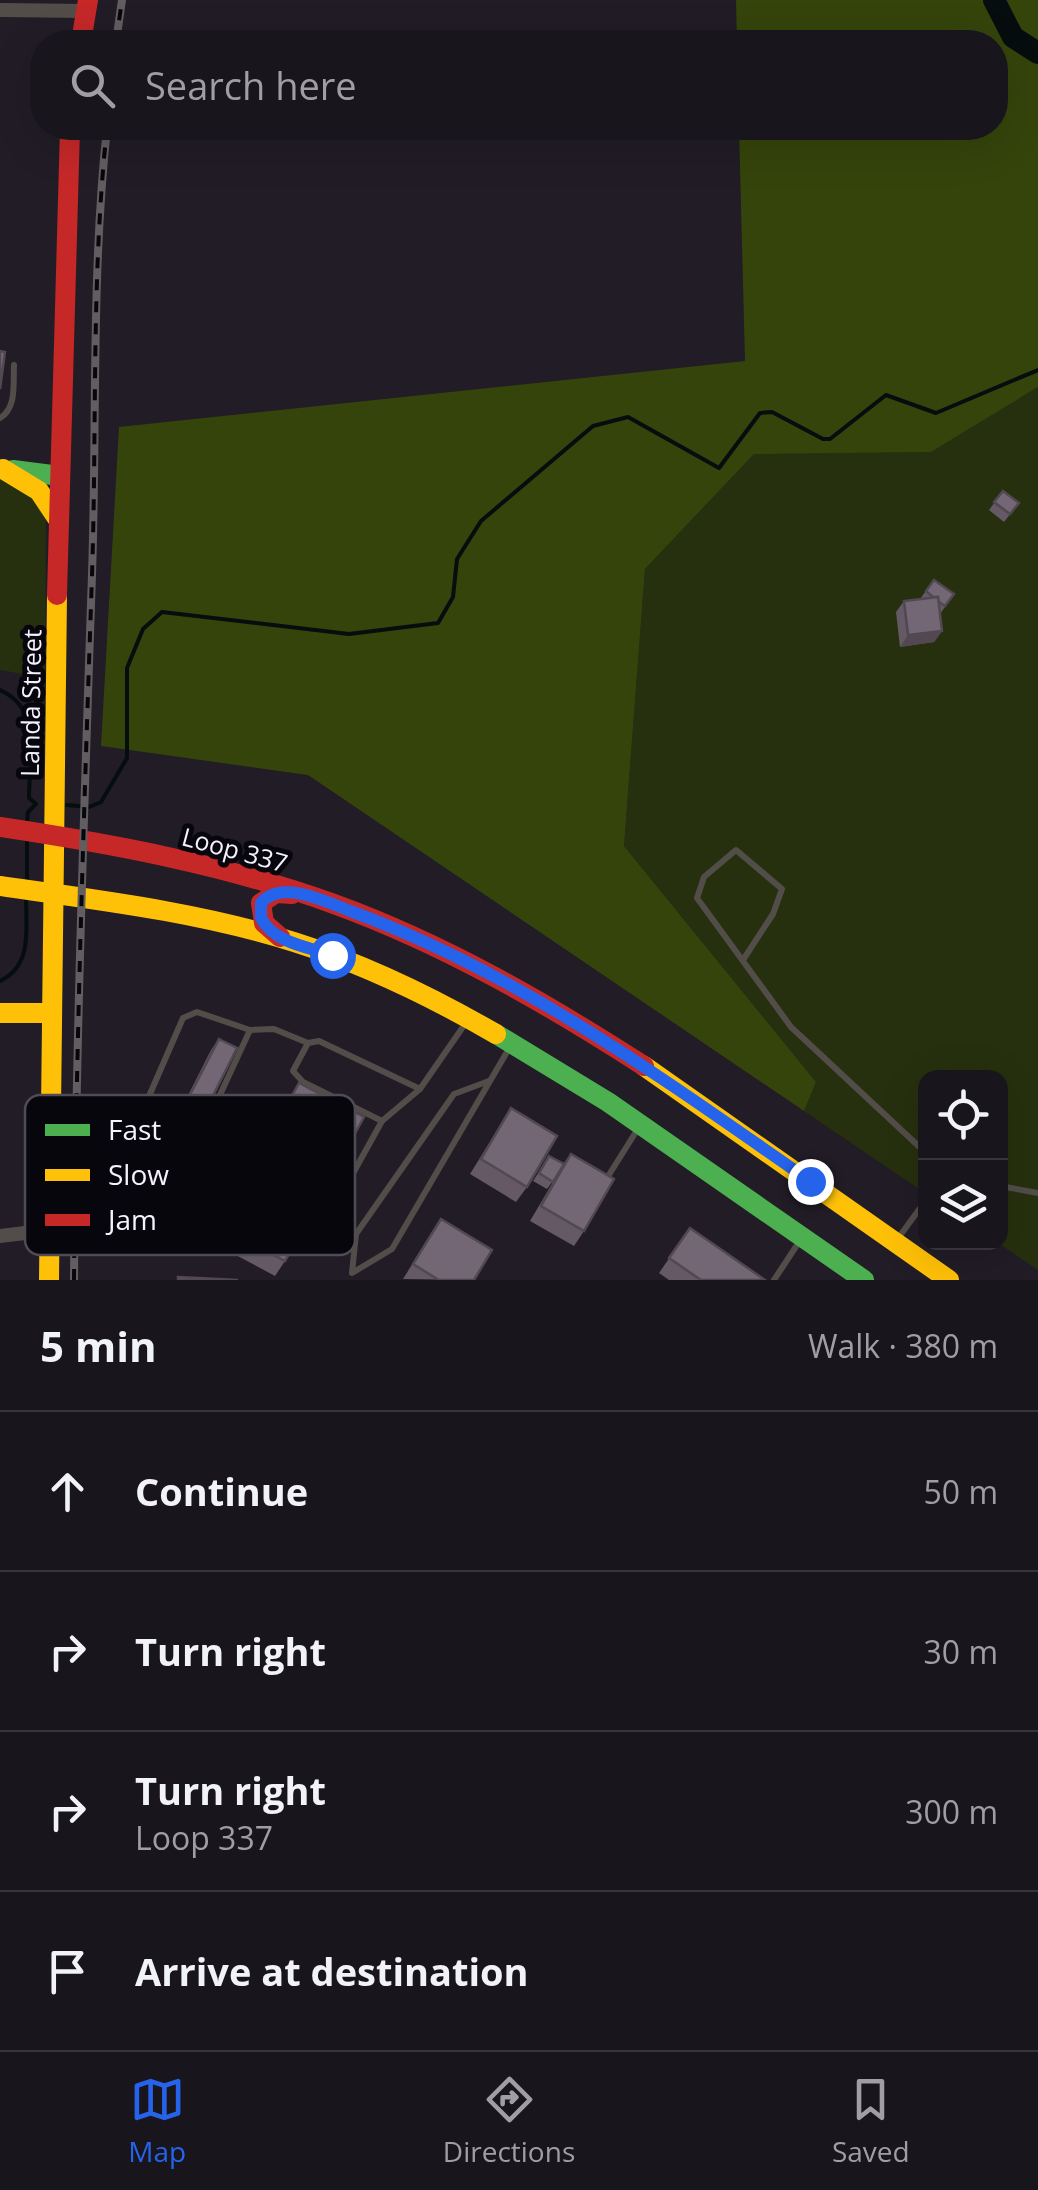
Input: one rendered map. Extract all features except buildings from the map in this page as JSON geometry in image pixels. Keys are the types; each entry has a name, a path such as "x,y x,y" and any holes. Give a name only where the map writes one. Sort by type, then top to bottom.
{"main road":[{"name":"Landa Street","path":"50,1095 58,522 70,140"},
{"path":"2,469 60,476"},
{"path":"2,469 39,491 58,522"},
{"name":"Loop 337","path":"0,827 116,845 197,863 310,896 434,946 538,1001 666,1082 949,1280"},
{"path":"0,886 186,914 332,955 428,995 580,1084 864,1280"},
{"path":"286,941 264,924 261,903 276,893 310,896"},
{"path":"0,1013 51,1013"}],"street":[{"path":"0,10 87,6"},
{"path":"0,1236 25,1233"}],"lane":[{"path":"0,418 12,406 14,366"},
{"path":"742,960 773,914 782,888 736,850 704,877 697,898 742,960 791,1027 918,1146"},
{"path":"149,1095 182,1018 197,1012 250,1030 274,1030 308,1043 319,1041 420,1089"},
{"path":"355,1170 382,1121 420,1089 469,1019"},
{"path":"220,1095 250,1030"},
{"path":"308,1043 293,1071 302,1082 329,1095"},
{"path":"352,1276 392,1248 512,1044"},
{"path":"355,1244 356,1234 454,1094 489,1081"},
{"path":"355,1108 382,1121"},
{"path":"597,1172 609,1179 640,1126"},
{"path":"1008,1187 1038,1193"},
{"path":"896,1242 918,1211"},
{"path":"774,1280 802,1237"}],"green space":[{"path":"736,0 1038,0 1038,387 931,452 754,454 645,569 624,846 816,1082 804,1111 308,775 101,746 119,427 745,361 739,140 1008,140 1008,30 737,30"},
{"path":"1038,387 1038,1270 1008,1250 1008,1070 918,1070 918,1188 804,1111 816,1082 624,846 645,569 754,454 931,452"},
{"path":"0,477 21,485 46,513 45,678 0,670"}],"waterway":[{"path":"994,0 1013,37 1038,53"},
{"path":"67,805 89,807 101,802 127,758 127,668 143,629 162,612 349,634 438,623 453,597 457,559 481,521 593,426 628,417 719,468 760,413 772,412 830,439 886,395 936,413 1038,370"},
{"path":"0,690 23,709 31,736 29,798 36,804 28,812 27,823"},
{"path":"27,842 27,883"},
{"path":"0,981 11,974 23,956 26,897"}],"railway":[{"path":"118,30 122,0"},
{"path":"77,1095 97,295 106,140"},
{"path":"74,1255 74,1280"}],"traffic: fast":[{"path":"13,470 60,476"},
{"path":"496,1034 608,1102 864,1280"}],"traffic: slow":[{"path":"3,469 39,491 59,521"},
{"path":"51,1095 57,595"},
{"path":"0,886 185,915 294,942 397,982 496,1034"},
{"path":"0,1013 51,1013"},
{"path":"644,1066 949,1280"},
{"path":"49,1255 49,1280"}],"traffic: jam":[{"path":"83,30 88,0"},
{"path":"57,595 70,140"},
{"path":"0,827 169,857 334,904 415,937 493,976 644,1066"},
{"path":"280,937 264,923 261,903 276,893 292,894"}],"route":[{"path":"332,955 286,941 273,932 261,918 261,903 276,893 310,896 434,946 520,990 610,1044 810,1181"}]}
